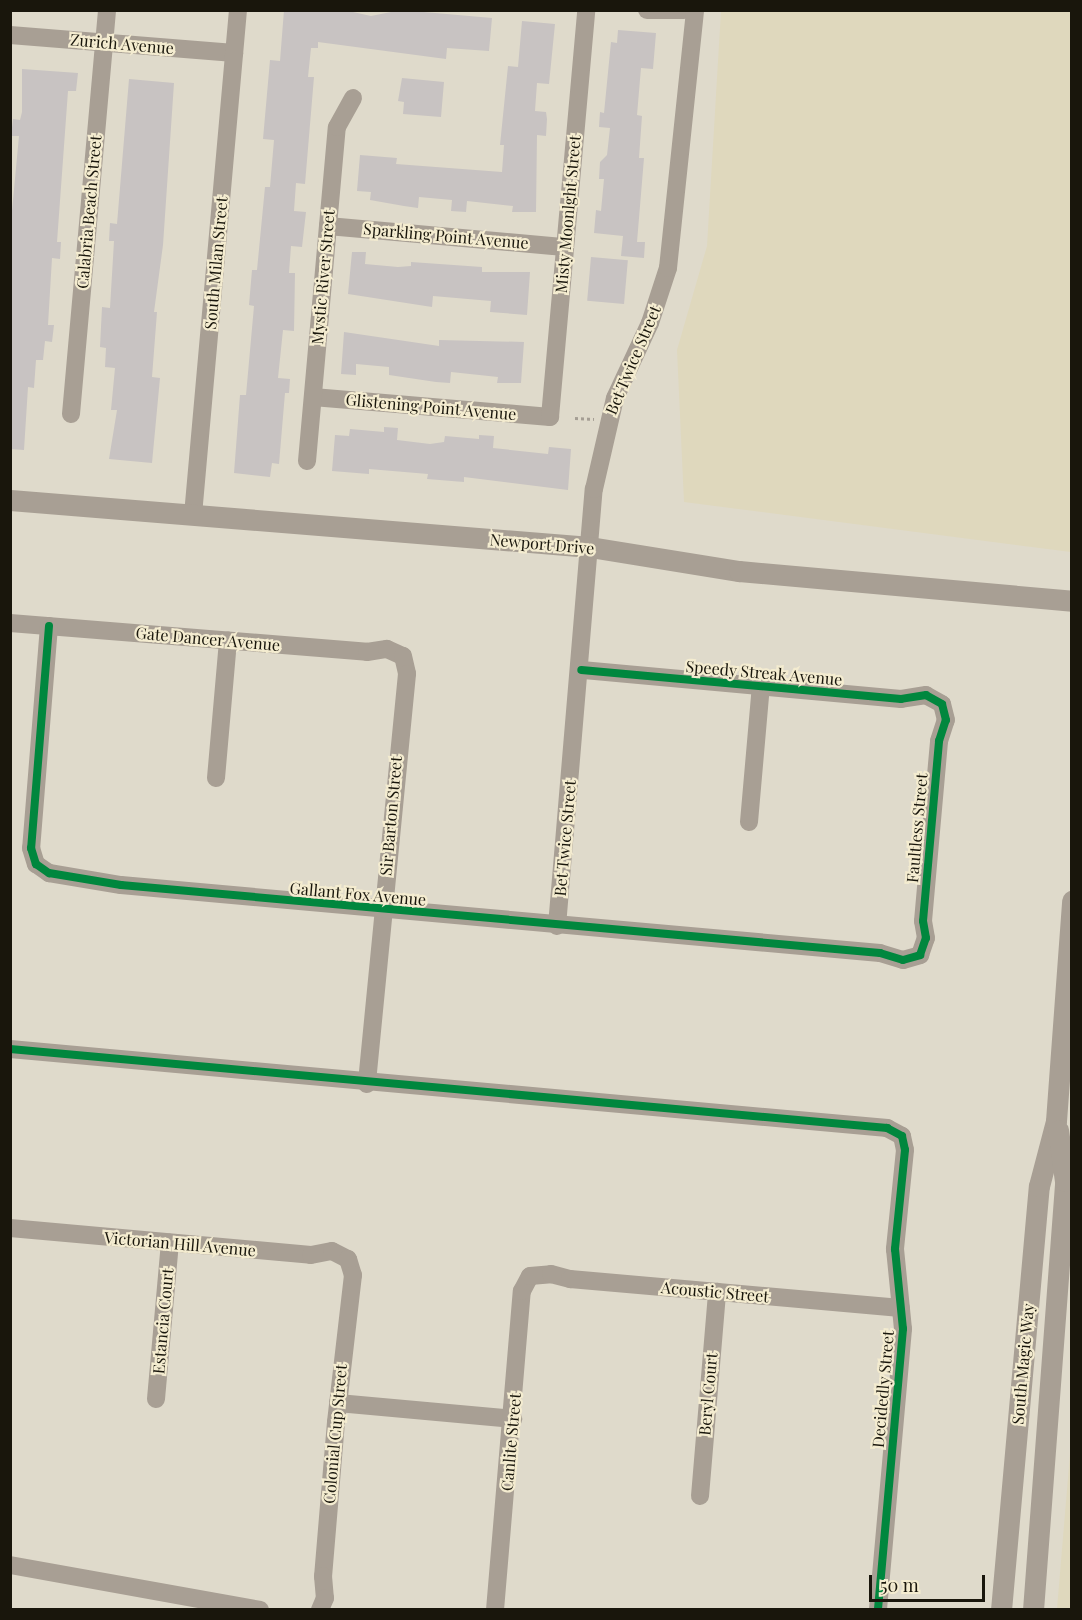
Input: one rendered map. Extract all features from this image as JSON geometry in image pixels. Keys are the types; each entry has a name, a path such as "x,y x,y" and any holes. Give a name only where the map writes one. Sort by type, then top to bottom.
{"street":[{"name":"Calabria Beach Street","path":"71,414 107,10"},
{"name":"South Milan Street","path":"193,515 238,10"},
{"name":"Misty Moonlght Street","path":"550,417 586,10"},
{"path":"647,10 684,10"},
{"name":"Bet Twice Street","path":"557,926 581,670 594,489 607,424 668,268 695,10"},
{"name":"Zurich Avenue","path":"10,35 234,53"},
{"name":"Mystic River Street","path":"308,461 337,126 353,98"},
{"name":"Sparkling Point Avenue","path":"328,226 565,247"},
{"name":"Glistening Point Avenue","path":"313,397 550,417"},
{"name":"Newport Drive","path":"10,500 590,547 739,571 1071,601"},
{"name":"Gate Dancer Avenue","path":"10,622 367,652 387,649 404,657"},
{"name":"Gallant Fox Avenue","path":"50,626 32,848 36,864 49,873 121,885 880,954 903,960 920,955"},
{"path":"216,778 228,641"},
{"name":"Sir Barton Street","path":"367,1084 382,909 407,675 404,657"},
{"name":"Speedy Streak Avenue","path":"581,670 901,699 926,695 942,704"},
{"path":"749,822 761,687"},
{"name":"Faultless Street","path":"920,955 926,938 923,921 939,741 946,720 942,704"},
{"name":"South Magic Way","path":"1001,1610 1039,1186 1056,1121 1071,901"},
{"path":"10,1049 367,1084"},
{"name":"Decidedly Street","path":"367,1084 887,1128 902,1136 904,1150 895,1250 903,1329 878,1610"},
{"name":"South Magic Way","path":"1033,1610 1065,1181 1056,1121"},
{"name":"Victorian Hill Avenue","path":"10,1228 311,1256 332,1251 348,1260"},
{"name":"Estancia Court","path":"156,1399 170,1243"},
{"name":"Colonial Cup Street","path":"320,1610 325,1598 323,1576 338,1403 353,1275 348,1260"},
{"name":"Acoustic Street","path":"530,1276 551,1274 570,1279 901,1308"},
{"name":"Canlite Street","path":"495,1610 513,1419 522,1291 530,1276"},
{"name":"Beryl Court","path":"700,1496 717,1292"},
{"path":"338,1403 513,1419"},
{"path":"10,1565 260,1610"}],"path":[{"path":"575,418 594,419"}],"sand":[{"path":"721,11 1071,11 1071,552 684,502 677,350 707,246"},
{"path":"1071,1442 1071,1609 1057,1609"}],"building":[{"path":"284,10 344,10 371,16 401,10 492,18 489,51 447,48 446,59 318,42 318,48 311,48 308,77 314,77 305,184 296,183 294,211 306,212 302,247 291,246 289,273 295,273 294,331 283,330 278,378 290,379 289,393 285,393 279,464 272,463 270,477 234,473 240,395 246,395 254,306 249,305 252,270 257,270 265,187 270,187 274,140 263,139 270,60 280,61"},
{"path":"522,21 555,24 549,84 537,83 535,111 546,112 547,119 546,136 537,135 536,212 512,212 513,206 467,201 466,212 451,211 452,200 419,197 418,208 370,200 371,192 357,191 360,155 397,158 396,164 502,172 504,145 500,145 508,66 518,67"},
{"path":"618,30 656,33 653,69 641,68 637,115 642,116 639,158 644,158 637,242 645,242 644,258 621,256 623,236 594,233 596,210 601,211 604,179 599,179 600,162 607,155 610,128 599,127 600,112 604,113 611,42 617,43"},
{"path":"22,69 78,73 76,91 68,91 57,242 61,242 60,259 52,258 48,325 54,325 52,342 45,341 43,360 36,360 34,388 28,387 24,450 10,449 10,232 19,136 11,136 13,119 20,120 22,112"},
{"path":"402,78 444,82 441,117 403,114 404,102 398,101"},
{"path":"129,79 174,83 163,245 154,312 157,312 152,377 160,378 152,463 109,459 117,410 111,410 115,368 105,367 106,348 100,347 102,307 110,308 114,241 109,241 110,223 117,224"},
{"path":"352,252 366,252 365,264 398,267 411,266 411,262 482,267 482,272 530,272 527,315 490,312 491,301 433,296 432,307 348,294"},
{"path":"591,257 628,260 624,304 587,301"},
{"path":"344,332 439,346 439,340 524,342 521,383 497,383 498,377 451,372 450,383 436,382 389,375 389,367 356,364 356,375 341,374"},
{"path":"384,427 398,428 397,440 430,444 444,442 445,436 479,439 479,435 494,436 493,448 548,454 549,447 571,449 568,490 464,477 464,482 427,479 428,474 369,469 369,474 332,471 335,435 349,436 350,429 384,432"}],"cycle path":[{"path":"49,626 31,848 36,864 49,873 121,885 880,953 903,960 920,955 926,938 923,921 939,741 946,720 942,704 926,695 901,699 581,670"},
{"path":"10,1049 887,1128 902,1136 905,1150 895,1249 903,1329 878,1610"}]}
